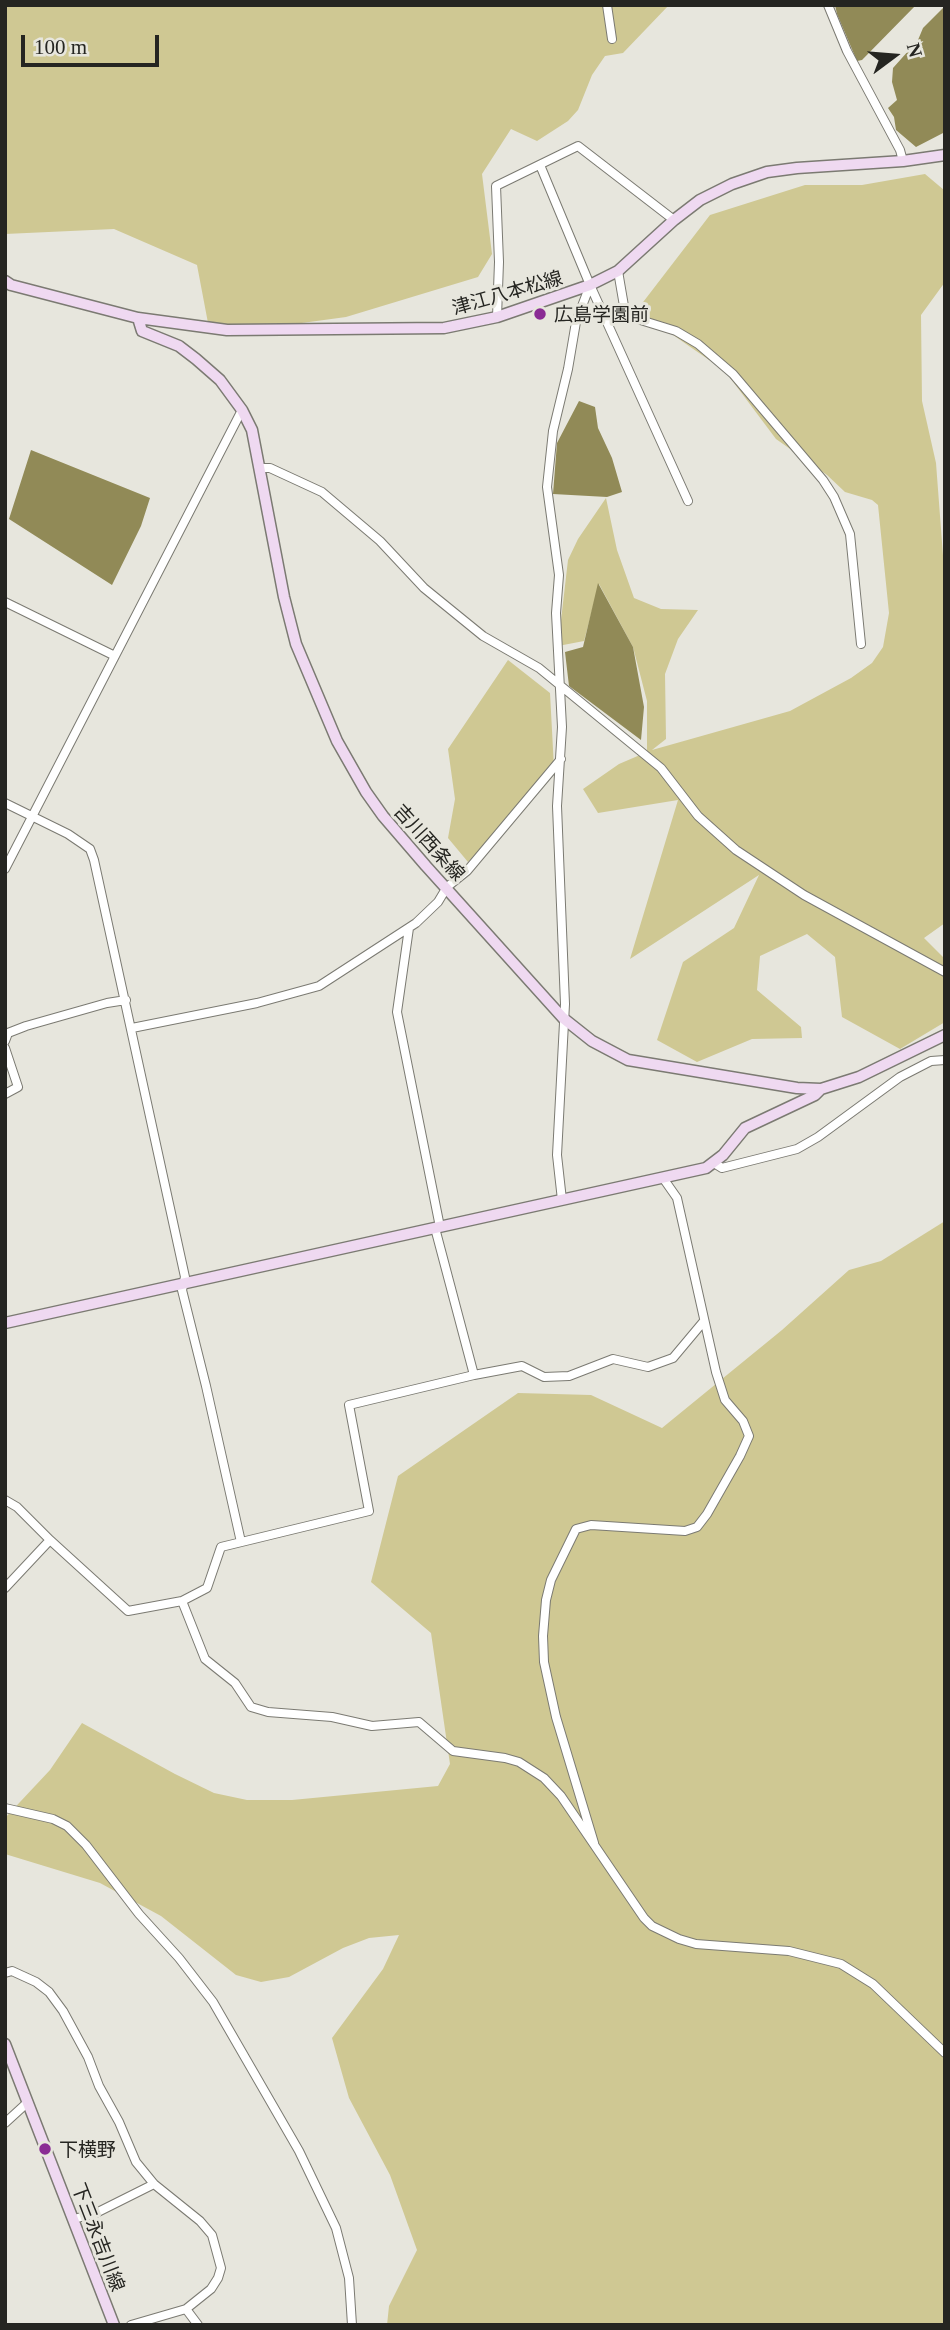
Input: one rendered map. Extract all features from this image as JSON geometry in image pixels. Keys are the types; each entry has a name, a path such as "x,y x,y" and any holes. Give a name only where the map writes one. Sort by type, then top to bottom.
{"main road":[{"name":"津江八本松線","path":"7,285 138,318 227,330 444,328 497,317 590,285 618,271 674,220 700,201 732,184 767,172 945,155"},
{"name":"吉川西条線","path":"138,318 142,331 179,346 220,380 242,410 252,430 284,597 296,644 310,683 337,741 366,792 383,816 563,1018 592,1041 628,1060 797,1088 821,1089 859,1077 945,1035"},
{"path":"5,1323 706,1168 714,1163 746,1128 815,1095 821,1089"},
{"name":"下三永吉川線","path":"5,2044 114,2325"}],"street":[{"path":"607,5 612,39"},
{"path":"828,5 846,51 900,150 903,161"},
{"path":"497,317 499,262 496,186 578,146 674,220"},
{"path":"540,165 590,285 688,501"},
{"path":"618,271 625,306 634,317 676,331 698,344 733,374 823,480 834,497 850,534 861,644"},
{"path":"562,1200 557,1155 565,1004 557,806 561,759 561,687 556,613 559,575 547,487 553,431 576,323 590,285"},
{"path":"5,869 242,410"},
{"path":"261,468 270,468 322,492 380,541 424,588 483,636 538,668 661,768 698,816 736,850 804,895 945,972"},
{"path":"5,602 115,656"},
{"path":"132,1028 257,1003 319,986 409,928 438,902 447,887 467,871 561,759"},
{"path":"5,803 68,834 90,849 126,1000 185,1277 182,1290 241,1542"},
{"path":"409,928 397,1012 437,1227 474,1375"},
{"path":"5,1041 8,1033 26,1026 126,1000"},
{"path":"5,1048 18,1087 5,1094"},
{"path":"714,1163 722,1168 797,1149 818,1137 900,1077 931,1061 945,1060"},
{"path":"596,1849 556,1717 544,1662 546,1600 551,1580 576,1529 591,1525 685,1531 697,1527 714,1503 749,1436 743,1421 725,1400 704,1321 677,1198 663,1178"},
{"path":"5,1500 17,1507 128,1611 181,1601 206,1588 221,1547 369,1511 349,1405 522,1366 544,1377 569,1376 613,1359 648,1367 673,1358 704,1321"},
{"path":"5,1588 50,1540"},
{"path":"181,1601 205,1659 235,1682 251,1706 268,1712 332,1717 372,1726 419,1721 453,1751 519,1762 544,1778 561,1796 652,1926 696,1944 789,1951 841,1964 873,1984 945,2053"},
{"path":"5,1808 53,1819 67,1826 86,1845 139,1914 179,1958 213,2002 299,2151 336,2228 349,2278 352,2325"},
{"path":"5,1973 12,1971 50,1992 88,2057 136,2162 154,2184 200,2221 212,2235 221,2268 211,2289 187,2309 131,2325"},
{"path":"5,2123 28,2102"},
{"path":"74,2219 96,2213 154,2184"},
{"path":"187,2309 198,2325"}],"shaded area":[{"path":"5,5 669,5 623,53 605,56 592,75 578,110 568,121 537,141 511,129 482,174 492,254 478,277 346,317 265,328 208,323 197,265 114,229 5,234"},
{"path":"835,5 916,5 862,60 857,61"},
{"path":"945,6 945,132 916,147 896,130 894,117 888,108 897,100 892,82 893,68 918,40 923,28"},
{"path":"925,174 945,193 945,282 921,315 922,401 936,463 945,582 945,923 924,938 945,959 945,1022 900,1049 842,1017 835,957 807,934 760,956 757,990 801,1027 802,1038 752,1039 697,1062 657,1040 683,962 734,928 759,875 630,959 678,800 598,813 583,789 619,764 647,752 647,701 633,647 599,584 584,641 558,646 568,560 578,539 606,498 617,550 634,598 661,609 698,610 678,639 665,674 666,739 652,750 790,711 851,678 872,663 883,647 889,613 878,505 872,500 845,492 827,475 776,439 725,371 637,310 710,215 805,185 862,185"},
{"path":"579,401 595,407 598,428 612,458 622,492 607,497 553,494 557,443"},
{"path":"31,450 150,498 141,526 112,585 9,519"},
{"path":"598,583 633,647 644,707 641,740 569,686 565,652 583,647"},
{"path":"508,660 550,693 554,768 468,862 448,838 455,799 448,749"},
{"path":"945,1221 945,2325 387,2325 389,2306 417,2250 390,2175 349,2098 332,2038 383,1969 399,1935 369,1938 343,1948 289,1977 261,1982 236,1975 161,1916 100,1883 5,1854 5,1818 50,1770 82,1723 214,1793 247,1800 292,1800 438,1786 450,1764 431,1633 371,1582 398,1476 518,1393 591,1395 662,1428 782,1330 849,1270 881,1261"}],"place":[{"name":"広島学園前","path":"540,314"},
{"name":"下横野","path":"45,2149"}]}
